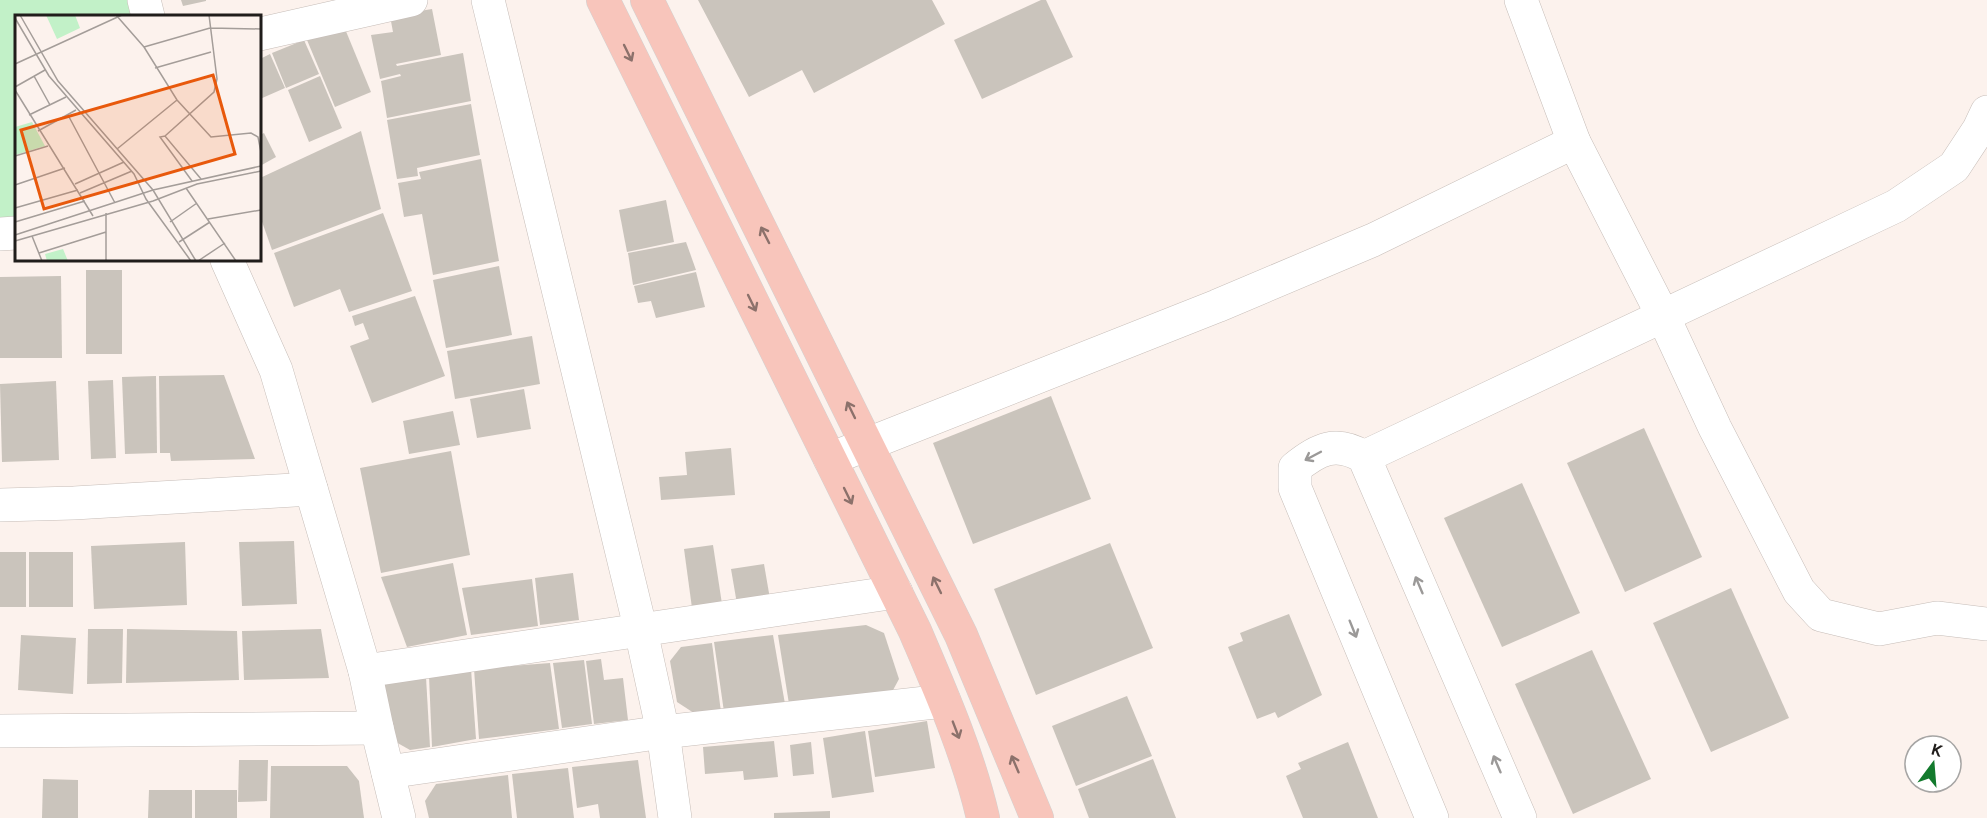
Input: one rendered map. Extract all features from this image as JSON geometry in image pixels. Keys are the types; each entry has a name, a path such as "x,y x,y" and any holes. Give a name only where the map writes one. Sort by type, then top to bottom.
{"main road":[{"path":"603,0 915,631 975,784 983,818"},
{"path":"647,0 961,635 1037,818"}],"street":[{"path":"144,0 148,15"},
{"path":"261,34 411,0"},
{"path":"488,0 641,632 663,732 675,818"},
{"path":"1521,0 1574,142 1663,316 1715,428 1799,591 1821,615 1879,629 1937,618 1987,624"},
{"path":"1364,457 1896,206 1954,167 1979,129 1987,112"},
{"path":"830,459 1217,306 1373,240 1574,142"},
{"path":"0,234 15,233"},
{"path":"227,261 276,370 365,671 399,818"},
{"path":"1432,818 1295,488 1295,468 1311,454 1331,448 1351,449 1364,457 1520,818"},
{"path":"0,505 74,503 310,489"},
{"path":"365,671 641,632 896,592"},
{"path":"388,772 663,732 944,701"},
{"path":"0,731 377,728"}],"green space":[{"path":"0,0 131,0 134,15 15,15 15,220 0,220"}],"building":[{"path":"181,0 206,0 206,1 183,6"},
{"path":"698,0 932,0 945,24 814,93 802,70 749,97"},
{"path":"1041,0 1046,0 1073,57 982,99 954,40"},
{"path":"432,9 441,55 396,64 397,66 463,53 471,101 387,118 381,81 401,76 400,74 380,79 371,35 393,32 390,16"},
{"path":"343,24 371,92 335,107 307,40"},
{"path":"304,40 319,74 286,88 272,53"},
{"path":"270,54 285,88 261,99 261,58"},
{"path":"320,76 342,128 309,142 288,90"},
{"path":"471,104 480,155 417,168 418,176 397,179 387,120"},
{"path":"361,131 381,209 272,250 261,219 261,178"},
{"path":"264,133 276,157 261,165 261,134"},
{"path":"481,159 499,261 433,275 422,214 404,217 398,183 421,179 419,172"},
{"path":"666,200 674,242 627,252 619,210"},
{"path":"383,213 412,291 349,312 340,289 294,307 274,253"},
{"path":"686,242 696,270 633,285 628,253"},
{"path":"499,266 512,335 446,348 433,280"},
{"path":"86,270 122,270 122,354 86,354"},
{"path":"696,272 705,307 656,318 651,301 638,303 634,286"},
{"path":"61,276 62,358 0,358 0,277"},
{"path":"415,296 445,376 372,403 350,346 369,339 363,323 355,326 352,316"},
{"path":"532,336 540,384 455,399 447,351"},
{"path":"224,375 255,459 171,461 170,453 160,453 159,376"},
{"path":"156,376 157,453 125,454 122,377"},
{"path":"113,380 116,458 91,459 88,381"},
{"path":"56,381 59,460 2,462 0,384"},
{"path":"524,389 531,429 477,438 470,399"},
{"path":"1051,396 1091,499 973,544 933,443"},
{"path":"453,411 460,445 409,454 403,421"},
{"path":"1644,428 1702,557 1625,592 1567,463"},
{"path":"731,448 735,495 661,500 659,477 687,475 685,452"},
{"path":"451,451 470,555 381,573 360,468"},
{"path":"1522,483 1580,613 1502,647 1444,518"},
{"path":"294,541 297,604 242,606 239,542"},
{"path":"185,542 187,605 94,609 91,546"},
{"path":"1110,543 1153,648 1036,695 994,589"},
{"path":"713,545 722,604 692,608 684,549"},
{"path":"0,552 26,552 26,607 0,607"},
{"path":"29,552 73,552 73,607 29,607"},
{"path":"453,563 467,635 407,647 381,577"},
{"path":"764,564 770,599 737,604 731,569"},
{"path":"573,573 579,620 540,625 535,578"},
{"path":"532,579 538,626 471,635 462,588"},
{"path":"1731,588 1789,718 1711,752 1653,623"},
{"path":"1289,614 1322,695 1278,718 1275,712 1257,719 1228,647 1243,641 1240,633"},
{"path":"866,625 884,633 899,679 892,692 789,704 778,635"},
{"path":"88,629 123,629 122,683 87,684"},
{"path":"127,629 237,631 239,680 126,683"},
{"path":"321,629 329,678 244,680 242,631"},
{"path":"21,635 76,638 73,694 18,690"},
{"path":"773,635 785,704 724,712 714,642"},
{"path":"712,643 721,712 697,715 677,702 670,661 681,647"},
{"path":"1592,650 1651,779 1573,814 1515,684"},
{"path":"601,659 604,680 623,678 628,720 594,724 586,661"},
{"path":"584,660 592,724 562,728 553,663"},
{"path":"550,663 559,729 479,739 474,669"},
{"path":"471,669 476,739 432,747 429,676"},
{"path":"426,677 430,747 410,750 394,741 384,684"},
{"path":"1127,696 1152,756 1076,786 1052,726"},
{"path":"927,721 935,768 875,777 868,731"},
{"path":"865,731 874,792 832,798 823,738"},
{"path":"774,741 778,777 744,780 743,771 705,774 703,747"},
{"path":"811,742 814,774 793,776 790,745"},
{"path":"1348,742 1378,818 1303,818 1286,776 1301,769 1298,763"},
{"path":"1153,759 1176,818 1089,818 1078,789"},
{"path":"239,760 268,760 267,801 238,802"},
{"path":"638,760 646,818 600,818 598,804 577,808 572,767"},
{"path":"271,766 347,766 359,781 364,818 270,818"},
{"path":"568,768 574,818 517,818 512,774"},
{"path":"508,775 512,818 429,818 425,801 436,784"},
{"path":"43,779 78,780 78,818 42,818"},
{"path":"149,790 192,790 192,818 148,818"},
{"path":"195,790 237,790 237,818 195,818"},
{"path":"830,811 830,818 774,818 774,813"}]}
